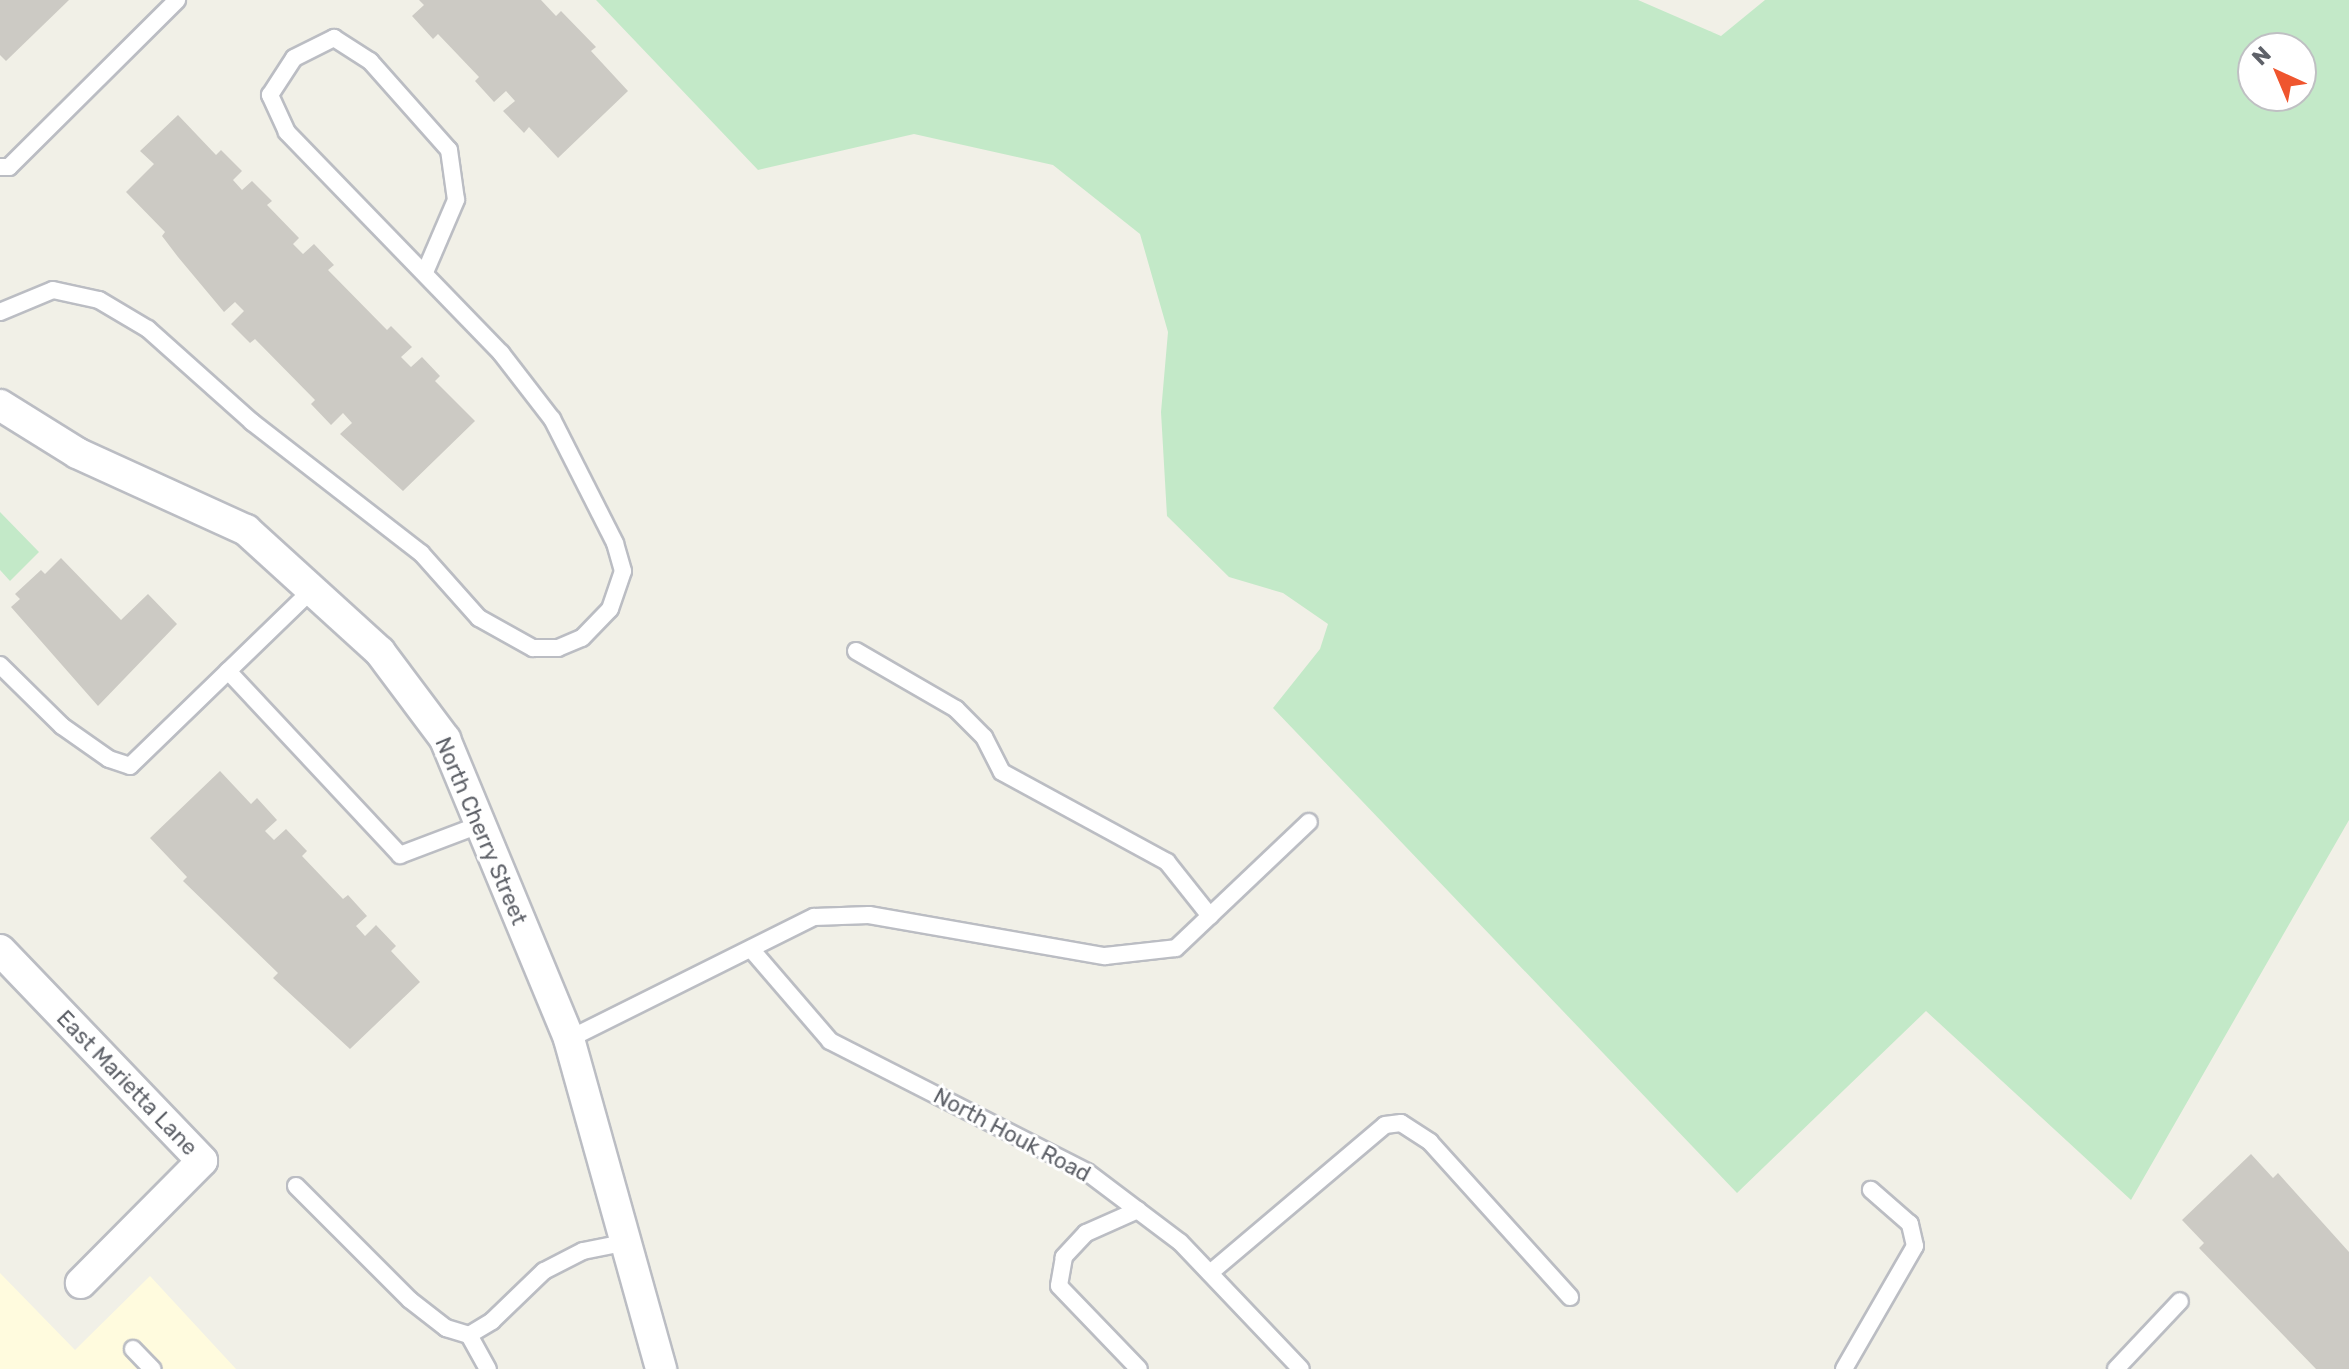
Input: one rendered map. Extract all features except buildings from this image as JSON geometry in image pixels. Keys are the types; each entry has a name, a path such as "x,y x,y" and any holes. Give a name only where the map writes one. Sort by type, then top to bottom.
{"street":[{"name":"North Cherry Street","path":"0,405 77,453 246,530 315,587 380,652 445,739 569,1039 661,1369"},
{"name":"East Marietta Lane","path":"0,950 202,1161 81,1283"}],"lane":[{"path":"0,167 9,167 177,0"},
{"path":"0,312 53,290 99,300 148,329 252,422 363,505 421,553 479,618 533,648 558,648 582,638 610,609 623,571 615,543 552,419 501,353 426,270 287,132 270,95 294,58 334,38 370,61 449,150 456,200 426,270"},
{"path":"0,665 62,726 109,759 130,766 315,587"},
{"path":"856,651 956,709 984,737 1002,772 1167,862 1210,916"},
{"path":"228,671 400,855 479,825"},
{"path":"569,1039 814,917 869,915 1105,956 1176,948 1309,822"},
{"name":"North Houk Road","path":"751,949 830,1041 1087,1172 1138,1210 1210,1273 1301,1369"},
{"path":"1210,1273 1385,1125 1401,1123 1430,1142 1570,1297"},
{"path":"296,1186 410,1300 446,1328 469,1335 488,1369"},
{"path":"1844,1369 1915,1246 1910,1224 1871,1190"},
{"path":"1138,1210 1086,1233 1064,1257 1059,1286 1139,1369"},
{"path":"469,1335 492,1321 544,1271 583,1251 628,1242"},
{"path":"2116,1369 2180,1301"},
{"path":"133,1349 152,1369"}],"shaded area":[{"path":"0,1273 75,1350 150,1276 236,1369 0,1369"}],"green space":[{"path":"596,0 1638,0 1721,36 1765,0 2349,0 2349,820 2131,1200 1926,1011 1737,1193 1273,708 1320,649 1328,624 1283,593 1229,577 1167,516 1161,412 1168,332 1140,234 1053,165 914,134 758,170"},
{"path":"0,512 39,552 10,581 0,570"}]}
